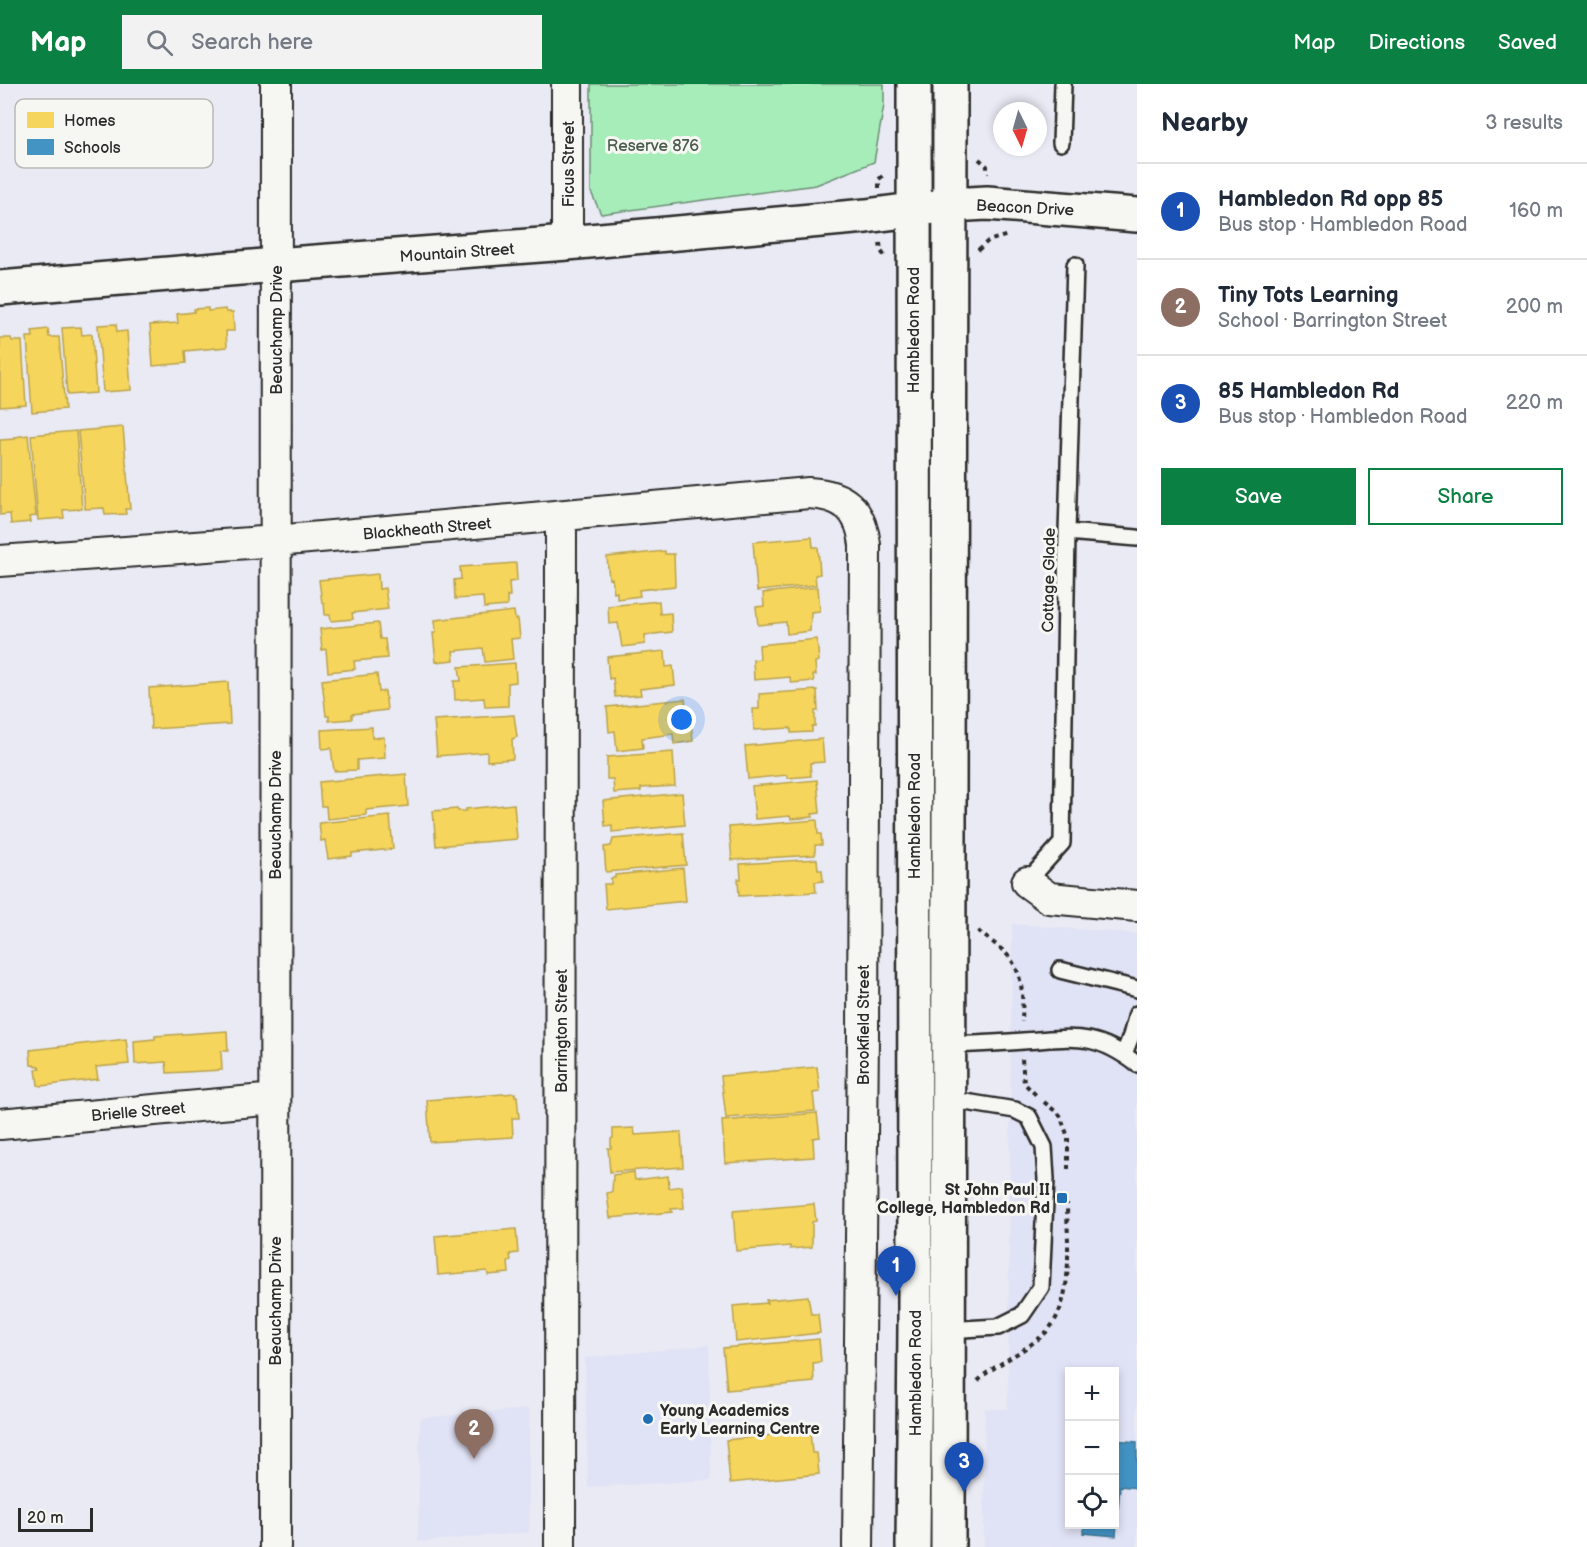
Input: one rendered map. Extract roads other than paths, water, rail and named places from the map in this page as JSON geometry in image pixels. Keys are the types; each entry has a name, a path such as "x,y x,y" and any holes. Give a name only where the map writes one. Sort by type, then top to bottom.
{"main road":[{"name":"Hambledon Road","path":"913,1547 915,1327 914,84"},
{"name":"Hambledon Road","path":"948,1547 950,84"},
{"name":"Beacon Drive","path":"913,208 987,203 1137,215"},
{"name":"Mountain Street","path":"0,288 567,243 866,216 913,208"}],"street":[{"name":"Beauchamp Drive","path":"275,1547 276,84"},
{"name":"Ficus Street","path":"567,84 567,243"},
{"name":"Blackheath Street","path":"0,561 276,541 809,493 832,496 850,507"},
{"name":"Brookfield Street","path":"850,507 863,527 865,545 858,1547"},
{"name":"Barrington Street","path":"560,1547 561,516"},
{"path":"1026,882 1049,898 1137,906"},
{"name":"Brielle Street","path":"0,1124 275,1099"}],"lane":[{"path":"1061,142 1063,84"},
{"name":"Cottage Glade","path":"1026,882 1062,843 1067,532 1075,265"},
{"path":"1067,532 1137,538"},
{"path":"1060,970 1137,989"},
{"path":"1124,1054 1137,1014"},
{"path":"949,1045 1071,1037 1095,1041 1124,1054 1137,1064"},
{"path":"915,1082 949,1101 1015,1110 1029,1117 1044,1147 1046,1179 1041,1287 1022,1315 998,1327 948,1330 915,1327"}],"place":[{"name":"St John Paul II College, Hambledon Rd","path":"1062,1198"},
{"name":"Hambledon Rd opp 85","path":"896,1296"},
{"name":"Young Academics Early Learning Centre","path":"648,1419"},
{"name":"Tiny Tots Learning","path":"474,1459"},
{"name":"85 Hambledon Rd","path":"964,1492"}],"park label":[{"name":"Reserve 876","path":"653,145"}]}
